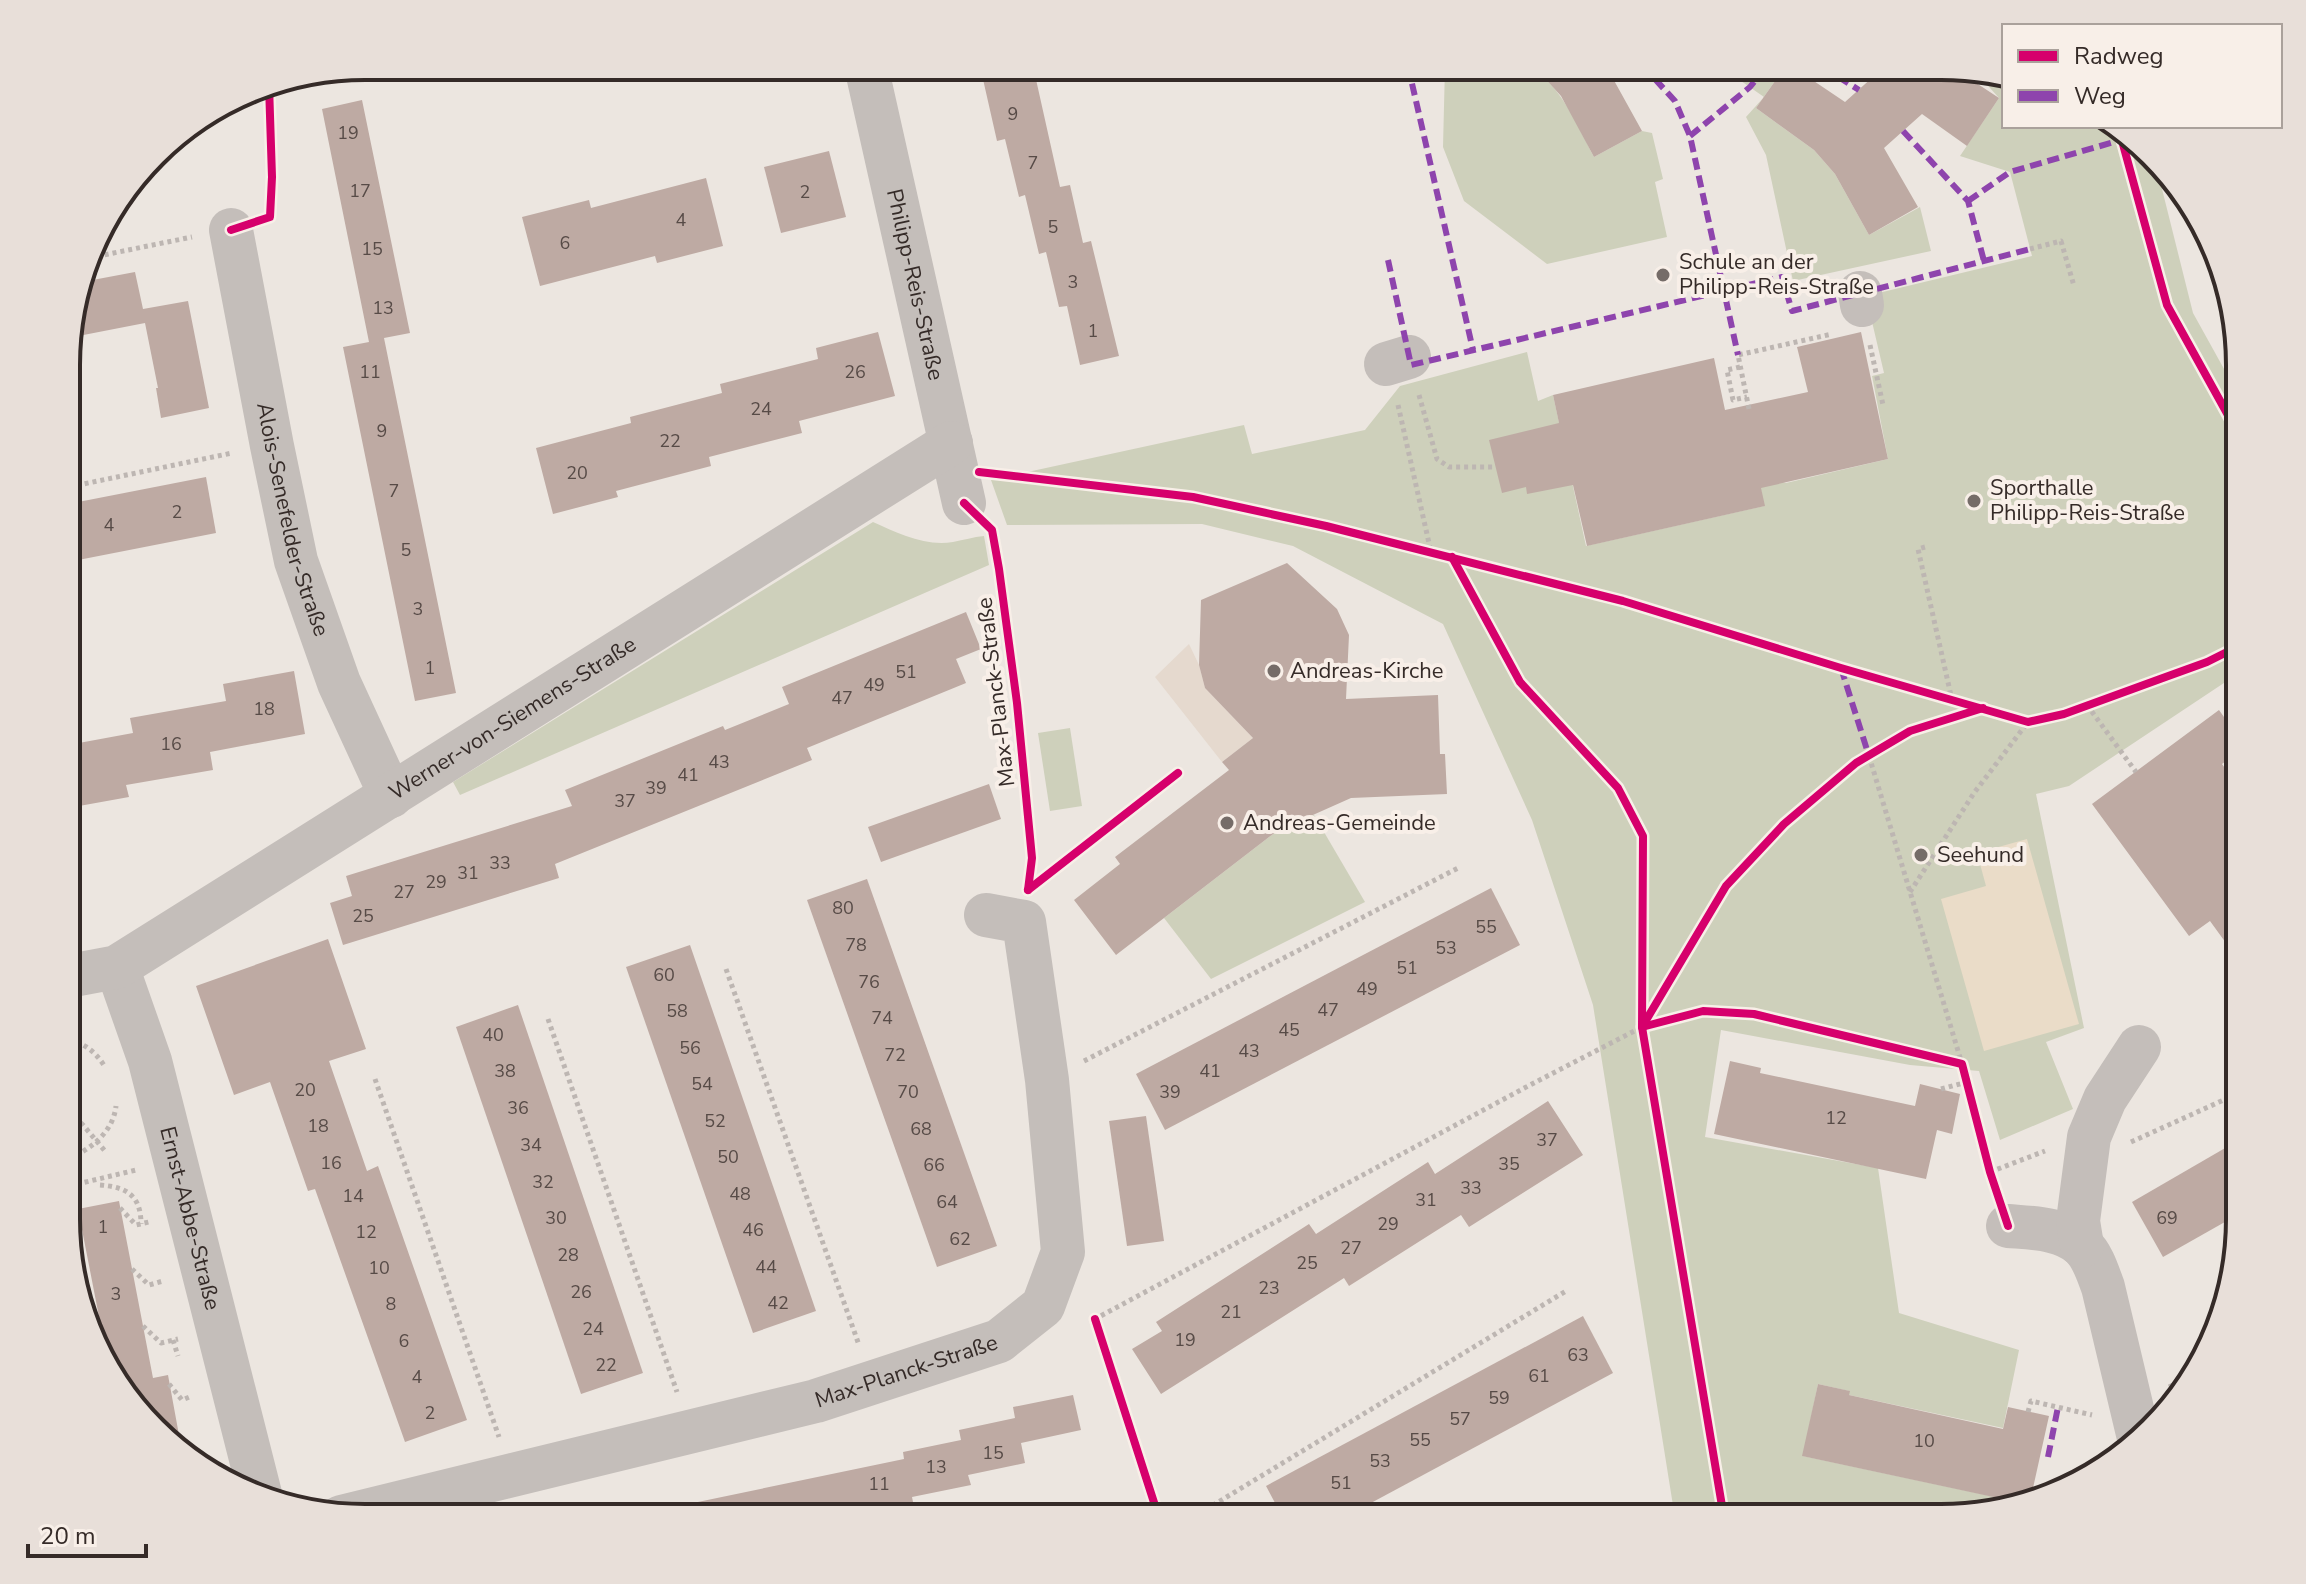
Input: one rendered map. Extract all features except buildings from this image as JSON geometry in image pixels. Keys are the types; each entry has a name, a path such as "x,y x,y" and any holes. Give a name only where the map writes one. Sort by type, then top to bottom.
{"street":[{"name":"Philipp-Reis-Straße","path":"869,80 964,503"},
{"name":"Alois-Senefelder-Straße","path":"231,230 296,561 339,683 391,796"},
{"name":"Werner-von-Siemens-Straße","path":"81,974 117,967 951,443"},
{"name":"Max-Planck-Straße","path":"394,1504 816,1401 999,1341 1043,1306 1063,1252 1047,1080 1024,922 986,915"},
{"name":"Ernst-Abbe-Straße","path":"117,967 150,1061 175,1160 244,1477"},
{"path":"2082,1246 2078,1221 2089,1137 2105,1099 2139,1047"},
{"path":"2008,1226 2062,1234 2082,1246 2095,1265 2136,1427"}],"path":[{"path":"102,255 231,230 270,217 269,96"},
{"path":"2030,249 2061,241 2074,286"},
{"path":"1861,299 1883,405"},
{"path":"1749,409 1738,355 1831,332 1833,338"},
{"path":"1740,367 1727,370 1733,400 1747,397"},
{"path":"1431,552 1403,379 1437,459 1449,467 1496,467"},
{"path":"80,485 272,446"},
{"path":"1925,547 1918,549 1952,700"},
{"path":"2087,705 2136,772"},
{"path":"1910,893 1974,793 2028,722"},
{"path":"1869,756 2008,1226"},
{"path":"1047,1080 1460,867"},
{"path":"726,969 871,1383"},
{"path":"548,1019 691,1432"},
{"path":"1154,1504 1095,1319 1642,1027 1722,1504"},
{"path":"81,1043 98,1056 111,1077"},
{"path":"375,1079 512,1475"},
{"path":"1941,1089 1967,1082"},
{"path":"81,1154 105,1136 116,1111 117,1095"},
{"path":"81,1123 105,1151"},
{"path":"81,1183 175,1160"},
{"path":"100,1185 113,1186 132,1194 141,1212 141,1224"},
{"path":"87,1283 93,1283"},
{"path":"1215,1504 1566,1291"},
{"path":"173,1340 178,1356"},
{"path":"2028,1412 2031,1401 2134,1429"}],"green space":[{"path":"1445,80 1547,80 1575,120 1594,157 1642,131 1652,133 1663,179 1655,182 1667,237 1547,264 1464,201 1443,147"},
{"path":"1740,80 1776,80 1764,97"},
{"path":"1986,83 2002,86 2002,128 2099,128 2143,163 2161,184 2193,313 2225,371 2225,682 2069,786 2036,794 2084,1028 2046,1042 2073,1109 2000,1140 1979,1071 1910,1065 1721,1030 1705,1137 1878,1168 1899,1313 2019,1350 2003,1428 1849,1395 1849,1391 1818,1384 1803,1456 2000,1498 1941,1504 1673,1504 1593,1005 1532,820 1443,624 1293,546 1202,524 1007,525 991,480 1244,425 1252,454 1365,430 1400,386 1527,352 1538,401 1553,395 1586,546 1764,506 1758,475 1786,483 1888,459 1872,376 1884,373 1866,296 2032,256 2010,172 1960,156 1999,98"},
{"path":"1763,98 1756,108 1814,150 1835,174 1869,235 1920,207 1931,251 1793,281 1766,155 1746,117"},
{"path":"873,522 932,543 984,536 989,565 460,795 453,782"},
{"path":"1070,728 1082,806 1050,811 1038,733"},
{"path":"1314,815 1365,902 1211,979 1164,918 1277,831"}],"sand":[{"path":"2027,839 2079,1024 1984,1051 1941,899 1986,886 1977,853"}],"shaded area":[{"path":"1189,644 1205,688 1253,738 1222,762 1155,677"}],"marked path":[{"path":"1411,80 1473,350"},
{"path":"1656,80 1675,101 1690,136 1738,355"},
{"path":"1690,136 1756,80"},
{"path":"1843,80 1859,90"},
{"path":"1903,131 1968,201 1984,261"},
{"path":"1968,201 2010,172 2117,141"},
{"path":"1388,260 1411,365 1782,277 1792,311 2030,249"},
{"path":"1841,668 1869,756"},
{"path":"2048,1457 2058,1407"}],"cycle path":[{"path":"231,230 270,217 269,96"},
{"path":"2124,146 2167,305 2225,410"},
{"path":"979,472 1193,497 1326,526 1623,601 2028,722 2064,714 2225,653"},
{"path":"964,503 992,530 999,569 1017,703 1032,858 1028,890"},
{"path":"1452,557 1520,682 1618,788 1643,836 1642,1027 1703,1011 1754,1014 1962,1064 1990,1172 2008,1226"},
{"path":"1722,1504 1642,1027 1726,886 1784,824 1856,763 1910,731 1983,708"},
{"path":"1028,890 1178,773"},
{"path":"1095,1319 1154,1504"}],"place":[{"name":"Schule an der Philipp-Reis-Straße","path":"1663,275"},
{"name":"Sporthalle Philipp-Reis-Straße","path":"1974,501"},
{"name":"Andreas-Kirche","path":"1274,671"},
{"name":"Andreas-Gemeinde","path":"1227,823"},
{"name":"Seehund","path":"1921,855"}]}
